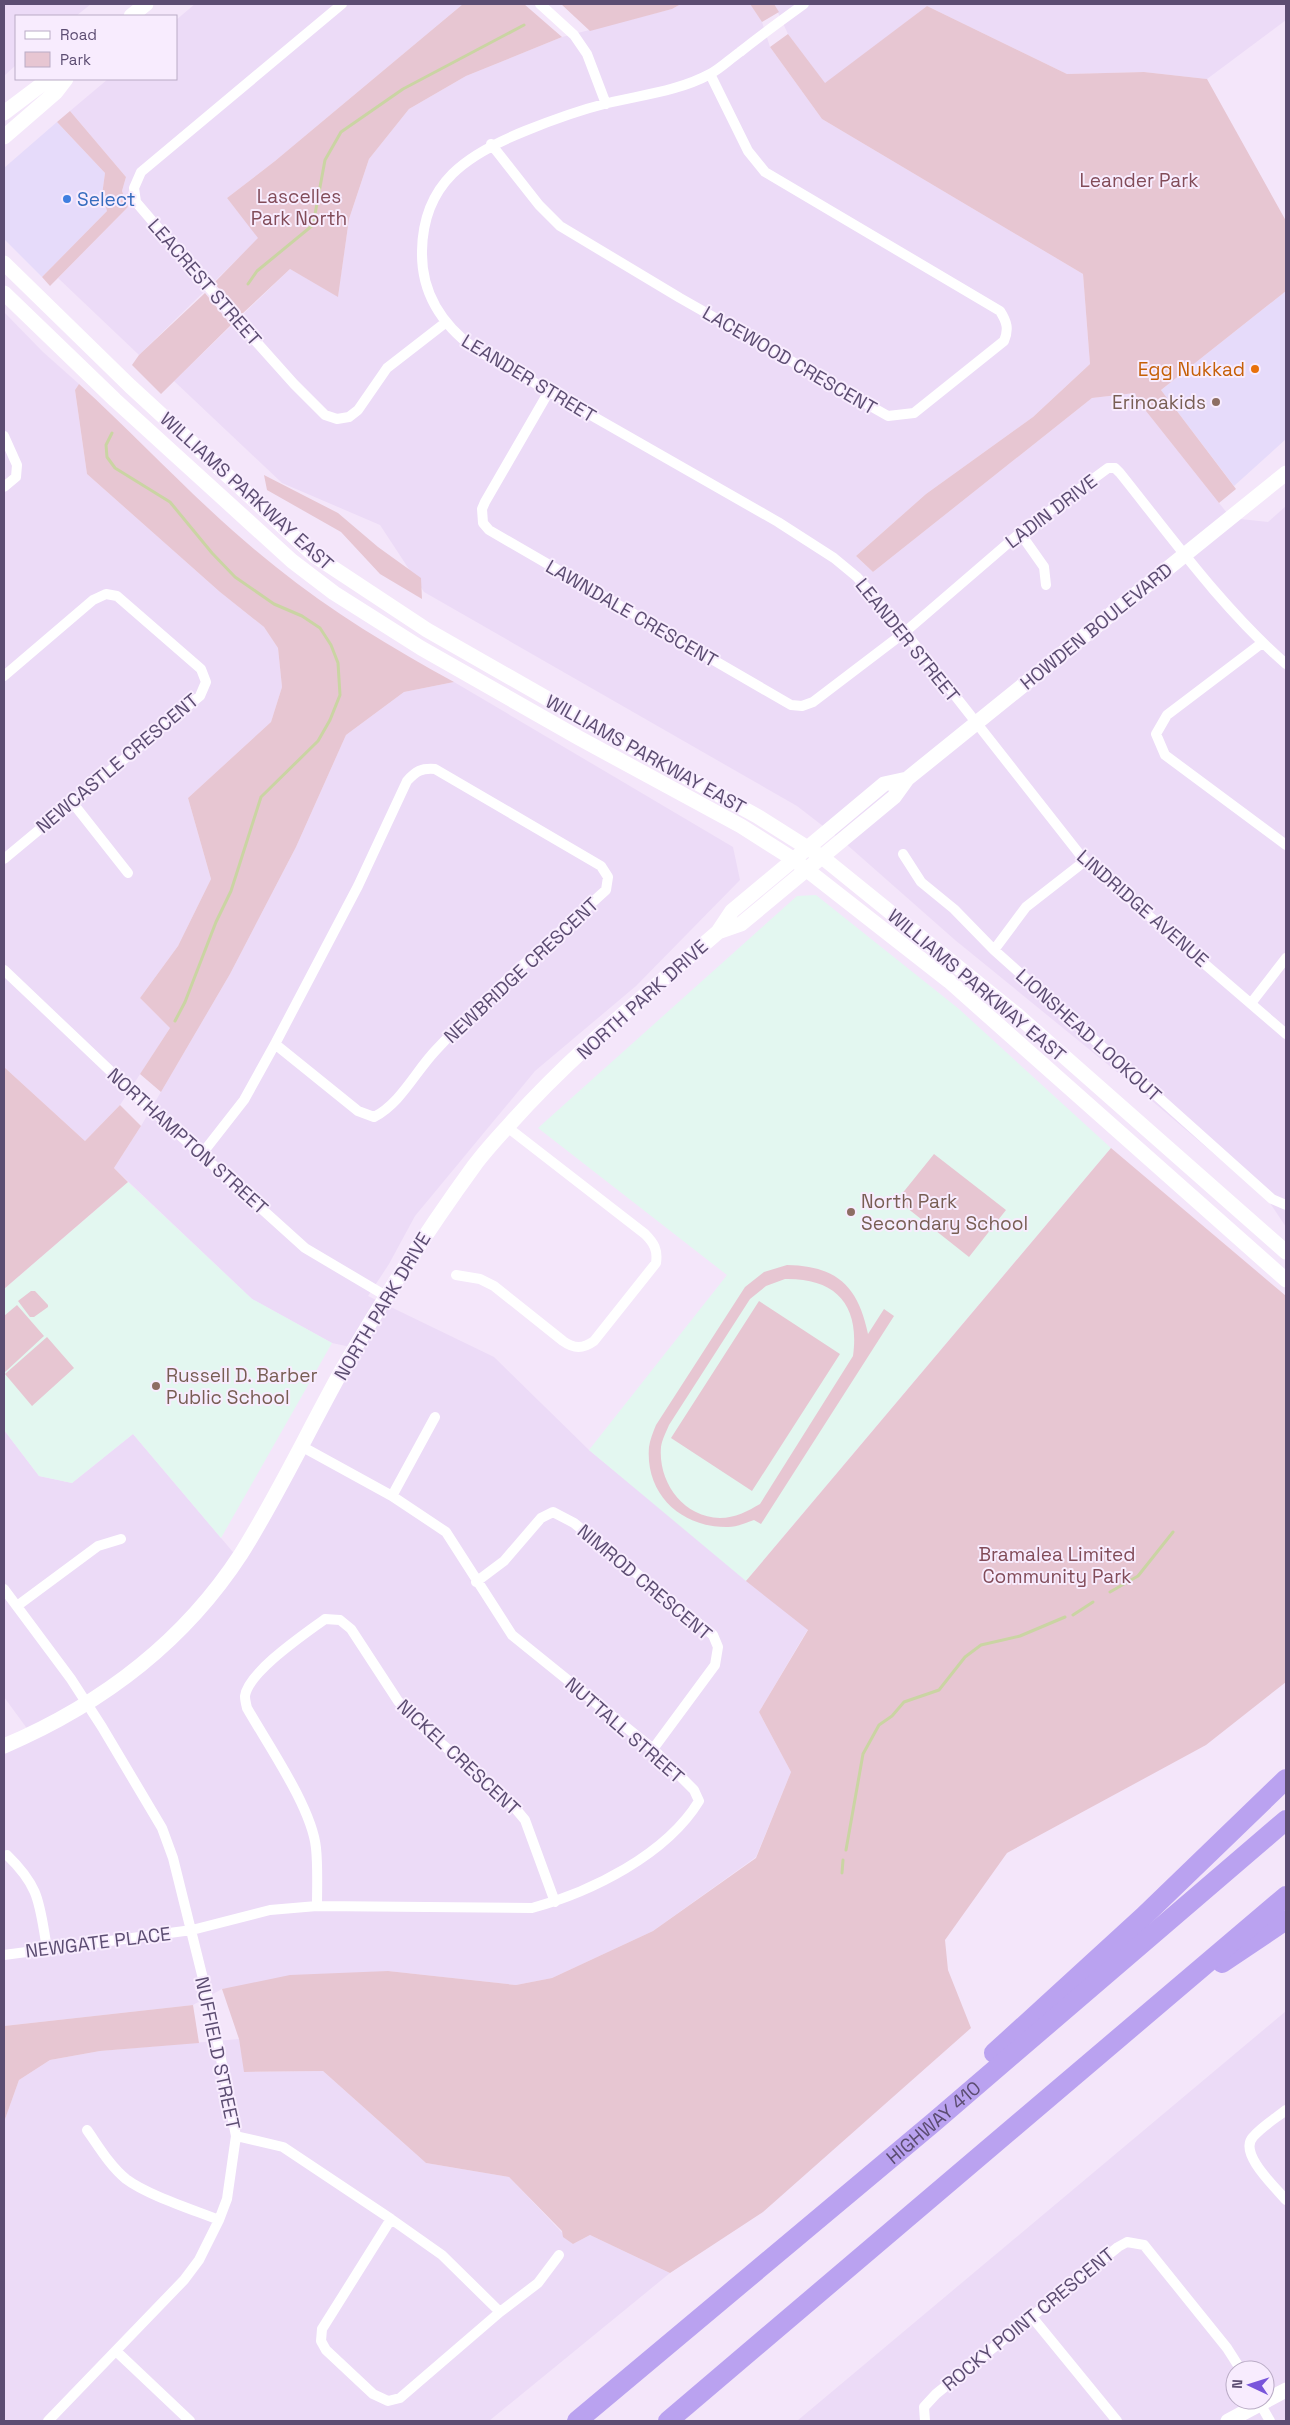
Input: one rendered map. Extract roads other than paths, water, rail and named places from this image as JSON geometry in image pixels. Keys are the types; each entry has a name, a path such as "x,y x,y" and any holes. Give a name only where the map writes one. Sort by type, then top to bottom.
{"highway":[{"path":"934,2122 952,2091 1143,1917 1286,1780"},
{"name":"HIGHWAY 410","path":"577,2421 934,2122 1286,1820"},
{"path":"668,2421 1286,1896"},
{"path":"1190,1976 1228,1961 1286,1920"}],"main road":[{"path":"132,15 146,4"},
{"path":"4,113 48,80"},
{"path":"4,137 56,92 65,80"},
{"name":"WILLIAMS PARKWAY EAST","path":"4,263 130,386 315,556 427,630 757,816 822,857 1016,1014 1286,1252"},
{"name":"WILLIAMS PARKWAY EAST","path":"4,293 144,427 292,561 334,593 421,648 579,738 741,826 807,870 949,982 1286,1280"},
{"name":"HOWDEN BOULEVARD","path":"807,870 894,797 907,779 1286,473"},
{"name":"HOWDEN BOULEVARD","path":"793,860 884,784 907,779"},
{"name":"NORTH PARK DRIVE","path":"4,1746 55,1723 128,1677 154,1656 198,1611 242,1552 410,1256 477,1162 541,1090 718,932 732,911 793,860"},
{"name":"NORTH PARK DRIVE","path":"718,932 741,924 807,870"},
{"path":"1228,2421 1246,2410"}],"street":[{"name":"LEACREST STREET","path":"342,4 141,172 134,188 136,202 268,356 325,415 337,419 350,417 358,410 387,368 445,323"},
{"name":"LEANDER STREET","path":"804,4 710,74 673,88 606,104 546,122 491,144 469,158 446,180 432,201 422,233 422,269 426,286 433,306 445,323 475,350 778,522 834,558 857,577 905,632 975,723"},
{"path":"541,5 574,35 587,54 606,104"},
{"name":"LACEWOOD CRESCENT","path":"491,144 539,205 560,226 680,298 888,416 914,413 1004,341 1008,331 1006,321 1000,310 765,172 748,152 710,74"},
{"name":"LAWNDALE CRESCENT","path":"548,393 485,502 482,510 483,523 489,530 790,705 802,706 813,702 905,632"},
{"path":"4,436 17,465 16,477 4,488"},
{"name":"LADIN DRIVE","path":"905,632 1020,533 1108,468 1115,468 1186,554"},
{"path":"1020,533 1044,566 1046,584"},
{"path":"1186,554 1262,643 1286,664"},
{"name":"NEWCASTLE CRESCENT","path":"4,676 93,600 106,594 117,596 201,669 206,682 200,696 4,859"},
{"path":"1262,643 1167,715 1156,734 1165,755 1286,845"},
{"name":"LINDRIDGE AVENUE","path":"975,723 1085,861 1252,1002 1286,1034"},
{"name":"NEWBRIDGE CRESCENT","path":"201,1155 244,1100 358,886 407,781 416,771 435,769 601,866 608,877 606,890 492,994 435,1051 388,1110 374,1117 358,1111 275,1044"},
{"path":"72,802 128,873"},
{"name":"LIONSHEAD LOOKOUT","path":"903,854 921,882 954,909 994,950 1272,1199 1286,1205"},
{"path":"994,950 1026,907 1085,861"},
{"path":"1252,1002 1286,958"},
{"name":"NORTHAMPTON STREET","path":"4,970 201,1155 305,1248 386,1296"},
{"path":"456,1275 480,1279 494,1286 570,1346 579,1348 587,1346 594,1341 656,1263 658,1254 654,1244 645,1234 507,1127"},
{"path":"392,1496 434,1417"},
{"name":"NUTTALL STREET","path":"192,1930 270,1910 317,1906 532,1908 554,1902 608,1879 653,1850 691,1814 699,1801 694,1790 653,1749 512,1635 476,1582 446,1532 392,1496 301,1446"},
{"name":"NIMROD CRESCENT","path":"476,1582 504,1560 541,1518 554,1512 574,1523 713,1636 718,1647 716,1664 653,1749"},
{"path":"17,1606 98,1546 121,1539"},
{"name":"NUFFIELD STREET","path":"4,1589 87,1704 162,1828 173,1858 192,1930 214,2023 236,2136 227,2198 219,2220 199,2260 184,2280 48,2421"},
{"name":"NICKEL CRESCENT","path":"317,1906 316,1848 311,1827 303,1807 246,1708 245,1696 250,1686 275,1656 325,1619 340,1620 351,1629 398,1700 422,1727 510,1802 525,1820 554,1902"},
{"path":"7,1855 26,1873 36,1892 47,1948"},
{"name":"NEWGATE PLACE","path":"4,1955 192,1930"},
{"path":"1286,2110 1253,2136 1248,2147 1251,2158 1286,2200"},
{"path":"87,2130 112,2166 126,2179 140,2187 219,2220"},
{"path":"236,2136 282,2147 391,2219 442,2255 500,2312"},
{"path":"391,2219 322,2329 320,2341 326,2350 373,2394 388,2401 400,2398 500,2312 538,2283 559,2255"},
{"name":"ROCKY POINT CRESCENT","path":"924,2421 924,2407 929,2400 1118,2247 1134,2242 1144,2245 1235,2360"},
{"path":"1032,2317 1117,2421"},
{"path":"116,2350 190,2421"},
{"path":"1264,2410 1270,2421"}],"waterway":[{"path":"248,284 257,271 313,225 325,160 341,132 403,89 524,25"},
{"path":"112,433 106,445 107,457 115,468 170,502 212,553 235,577 274,604 302,616 320,628 331,645 338,663 340,695 330,720 318,741 261,797 231,891 216,922 185,1002 175,1021"},
{"path":"1110,1592 1138,1576 1173,1532"},
{"path":"1073,1615 1093,1602"},
{"path":"846,1850 863,1754 879,1725 892,1716 904,1702 939,1690 965,1657 981,1645 1020,1636 1065,1617"},
{"path":"842,1873 843,1860"}],"place":[{"name":"Select","path":"67,199"},
{"name":"Egg Nukkad","path":"1255,369"},
{"name":"Erinoakids","path":"1216,402"},
{"name":"North Park Secondary School","path":"851,1212"},
{"name":"Russell D. Barber Public School","path":"156,1386"}],"park label":[{"name":"Leander Park","path":"1139,180"},
{"name":"Lascelles Park North","path":"299,207"},
{"name":"Bramalea Limited Community Park","path":"1057,1565"}]}
